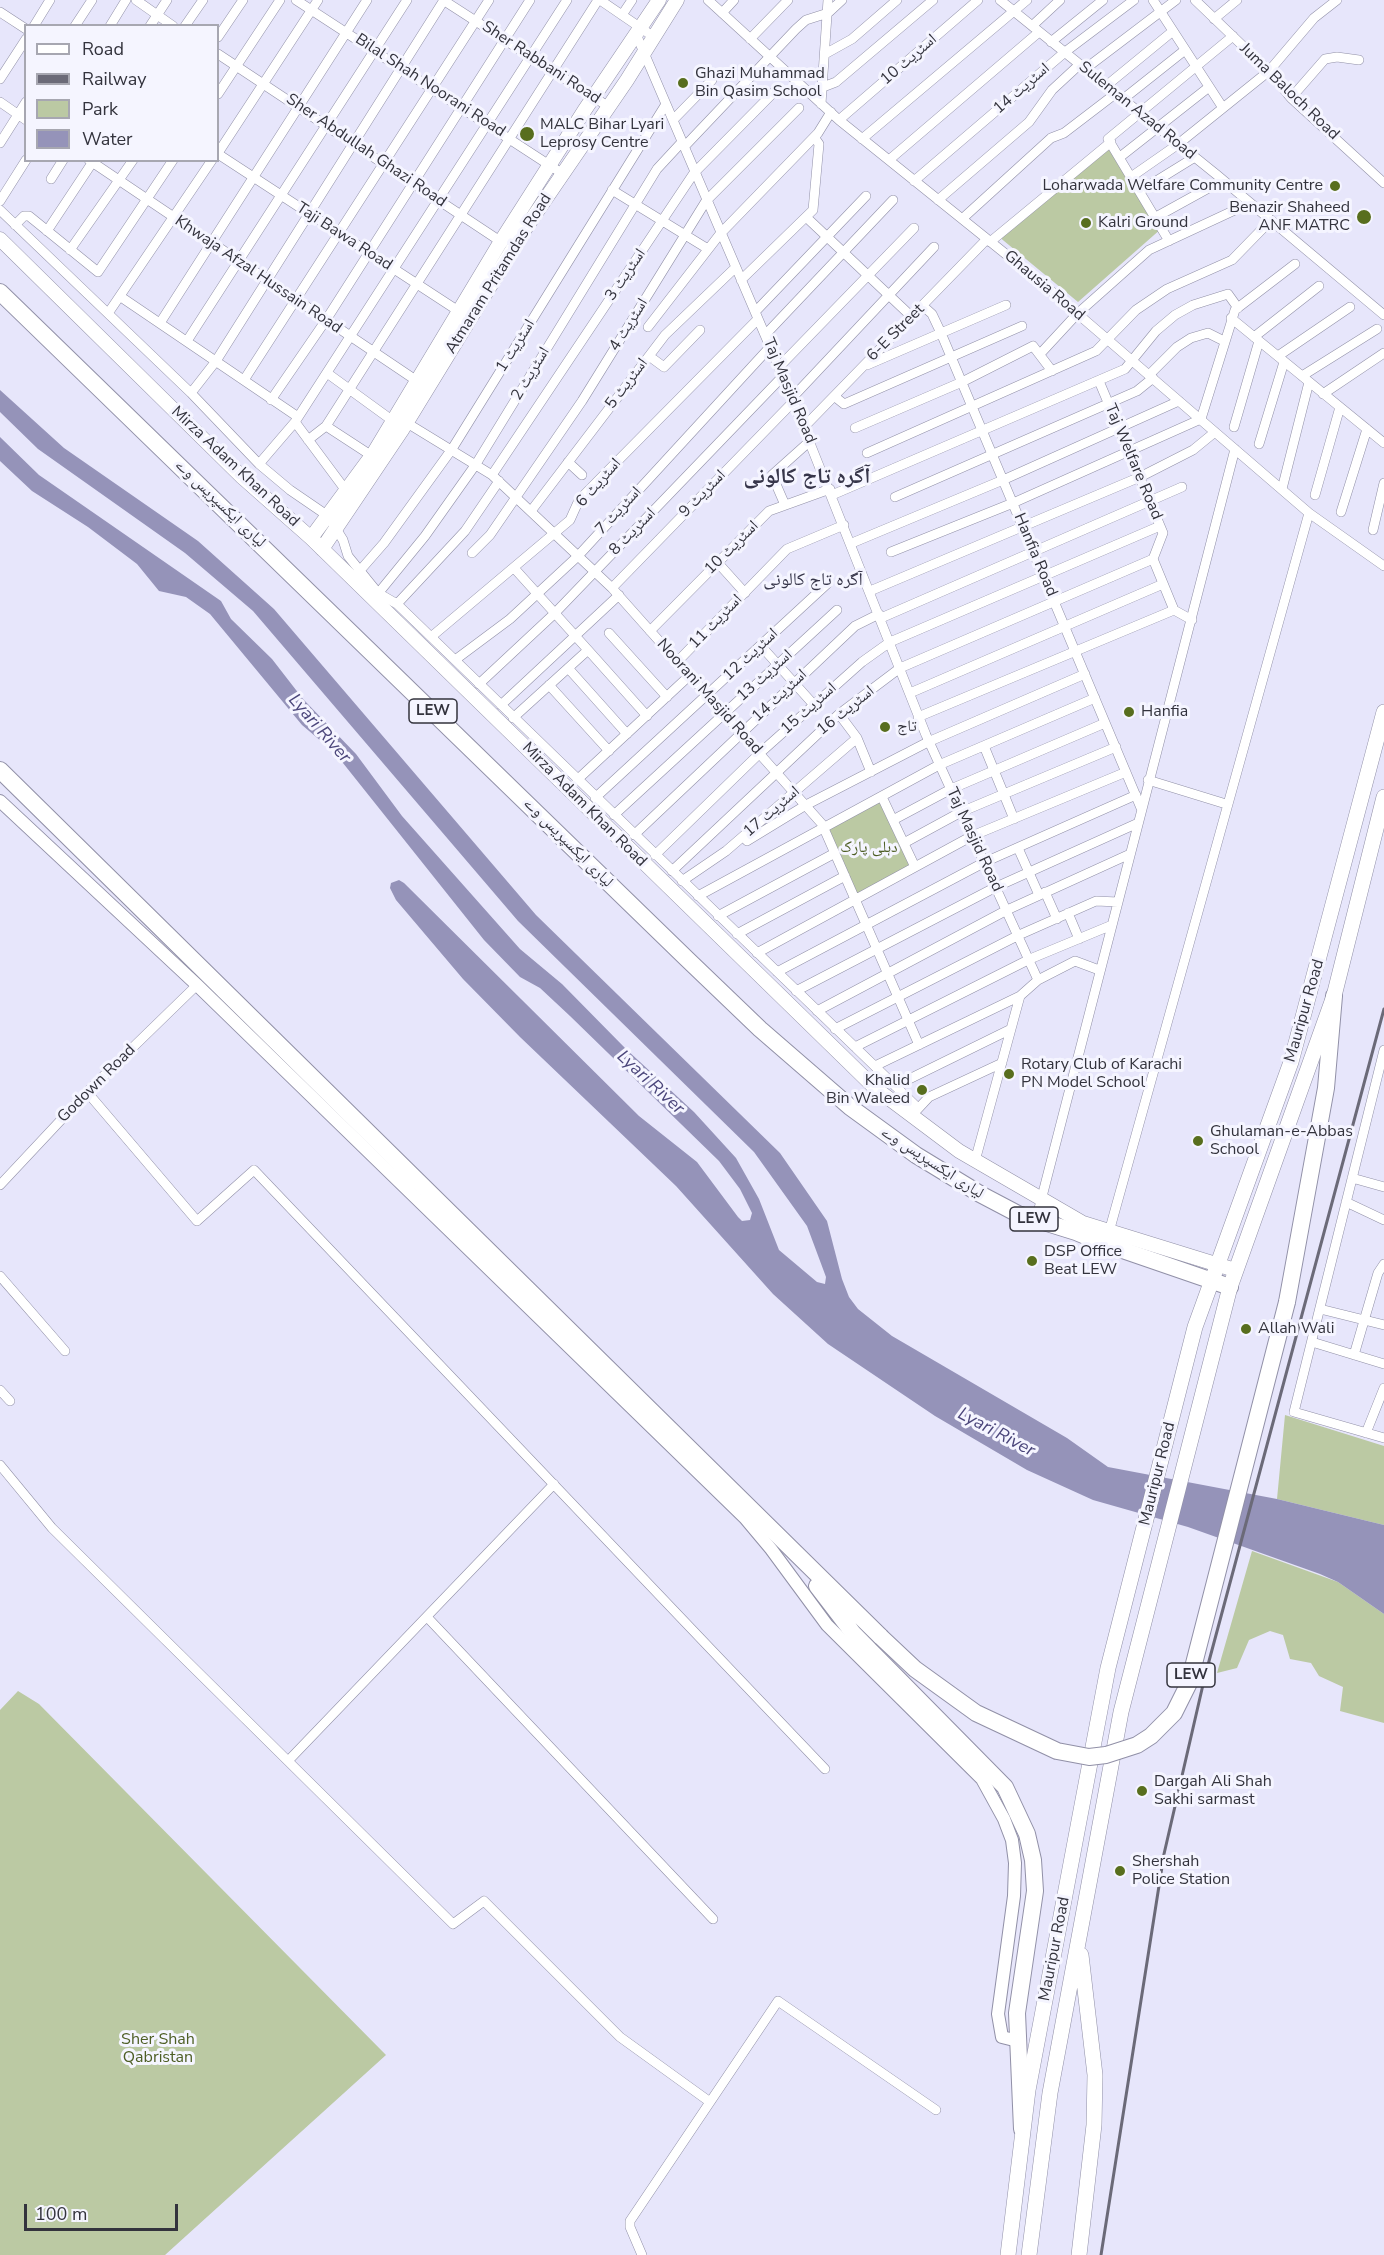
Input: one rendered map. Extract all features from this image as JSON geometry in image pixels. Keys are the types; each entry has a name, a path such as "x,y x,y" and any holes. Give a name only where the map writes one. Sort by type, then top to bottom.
{"highway":[{"name":"لیاری ایکسپریس وے","path":"0,292 760,1029 850,1107 908,1150 980,1194 1018,1214 1214,1273 1230,1287"},
{"name":"Mauripur Road","path":"1008,2255 1022,2129 1108,1668 1195,1327 1291,1062 1384,712"},
{"name":"LEW","path":"0,770 722,1479 786,1545 915,1669 959,1702 998,1725 1057,1751 1089,1757 1106,1755 1137,1745 1151,1736 1174,1713 1189,1683 1287,1302 1326,1088 1334,996"},
{"name":"Mauripur Road","path":"1029,2255 1050,2093 1131,1669 1230,1287 1334,996 1384,797"},
{"name":"LEW","path":"786,1545 853,1633 1005,1787 1027,1834 1033,1860 1035,1891 1017,2013 1022,2129"},
{"path":"1078,1937 1095,2075 1094,2125 1079,2255"}],"main road":[{"name":"Atmaram Pritamdas Road","path":"322,549 507,245 550,165 659,0"},
{"name":"Atmaram Pritamdas Road","path":"507,245 563,174 677,0"},
{"name":"Mirza Adam Khan Road","path":"0,239 242,477 322,549 356,575 465,687 785,1003 875,1088 915,1112 975,1161 1041,1201 1083,1223 1214,1273 1235,1270"},
{"name":"Atmaram Pritamdas Road","path":"310,538 400,422"}],"street":[{"path":"35,24 50,0"},
{"path":"76,24 92,0"},
{"path":"111,24 126,0"},
{"path":"136,0 170,24"},
{"path":"151,24 167,0"},
{"path":"186,24 203,0"},
{"path":"219,36 243,0"},
{"path":"219,92 280,0"},
{"name":"Bilal Shah Noorani Road","path":"296,0 462,106 563,174"},
{"path":"219,152 318,0"},
{"path":"160,323 367,0"},
{"path":"187,341 407,0"},
{"path":"191,393 216,361 444,0"},
{"name":"Sher Rabbani Road","path":"444,0 609,107"},
{"path":"244,380 489,0"},
{"path":"271,400 326,320 530,0"},
{"path":"259,464 296,420 567,0"},
{"path":"308,440 326,426 599,0 622,15 638,30 654,37"},
{"path":"622,15 632,0"},
{"name":"Ghausia Road","path":"708,0 839,120 1107,339 1309,513 1384,566"},
{"path":"722,13 734,0"},
{"path":"750,39 788,0"},
{"path":"821,104 828,0"},
{"path":"828,14 842,0"},
{"path":"825,54 852,39 897,0"},
{"path":"823,87 836,82 933,0"},
{"name":"اسٹریٹ 10","path":"839,120 978,0"},
{"name":"Suleman Azad Road","path":"1000,0 1177,145 1195,157 1384,315"},
{"path":"862,139 1026,0"},
{"path":"889,160 1036,29 1060,0"},
{"path":"1051,42 1103,0"},
{"name":"اسٹریٹ 14","path":"914,181 1065,52 1134,0"},
{"path":"1153,0 1223,108"},
{"path":"938,200 1029,122 1052,90 1176,0"},
{"name":"Juma Baloch Road","path":"1195,0 1269,71 1292,98 1384,183"},
{"path":"1214,19 1237,0"},
{"path":"1131,177 1177,145 1269,71 1314,18 1337,0"},
{"path":"0,12 24,28"},
{"name":"اسٹریٹ 2","path":"375,597 425,536 476,464 657,169 806,20 828,14"},
{"name":"Taj Masjid Road","path":"638,30 644,53 720,234 781,371 852,543 928,742 1038,980"},
{"path":"1106,86 1173,31"},
{"name":"6-E Street","path":"804,427 989,241 1111,142 1108,139 1233,36"},
{"path":"0,79 24,42"},
{"path":"962,219 1051,138 1064,133 1119,97 1185,50"},
{"name":"Sher Abdullah Ghazi Road","path":"219,55 264,82 507,245"},
{"path":"1292,98 1325,59 1346,57 1359,60"},
{"path":"673,120 712,80"},
{"path":"1120,157 1209,87"},
{"name":"اسٹریٹ 3","path":"398,604 465,531 496,478 694,172 777,89"},
{"path":"0,102 21,117 0,143"},
{"name":"اسٹریٹ 1","path":"356,575 384,543 452,449 666,104"},
{"name":"اسٹریٹ 4","path":"472,553 490,535 582,401 706,201 799,108"},
{"path":"648,327 720,234 814,138 831,112"},
{"path":"741,280 813,210 819,144 814,138"},
{"path":"1111,142 1169,240"},
{"name":"Taji Bawa Road","path":"219,155 465,315"},
{"path":"1140,191 1195,157"},
{"path":"0,201 25,162"},
{"path":"51,179 62,162"},
{"path":"47,231 91,162"},
{"name":"Khwaja Afzal Hussain Road","path":"93,162 372,353 422,384"},
{"path":"70,250 132,162"},
{"path":"15,225 24,216 29,216 98,272 172,162"},
{"path":"109,312 211,162"},
{"path":"1156,217 1223,180"},
{"path":"612,190 708,249"},
{"name":"اسٹریٹ 6","path":"431,637 570,520 579,500 866,196"},
{"path":"765,335 893,200"},
{"path":"1040,354 1077,314 1149,250 1250,203"},
{"path":"0,210 109,312 259,464 290,490 328,516 336,528 356,575"},
{"path":"806,217 912,318"},
{"path":"867,453 1096,351 1136,310 1167,289 1232,260 1270,220"},
{"name":"اسٹریٹ 8","path":"479,684 554,614 914,228"},
{"name":"اسٹریٹ 9","path":"501,705 575,636 934,247"},
{"path":"891,552 1013,503 1201,420 1231,318 1238,308 1295,264"},
{"name":"اسٹریٹ 5","path":"531,511 665,335 735,268"},
{"path":"1234,427 1256,339 1319,286"},
{"name":"اسٹریٹ 10","path":"650,631 769,511 831,492 982,431 1125,369 1169,320 1193,305 1228,294 1238,308"},
{"path":"121,297 244,380 296,420 347,492"},
{"path":"863,366 1006,305"},
{"name":"Hanfia Road","path":"923,306 932,314 941,333 1142,808"},
{"path":"1259,444 1281,359 1350,307"},
{"path":"1231,318 1384,443"},
{"path":"834,396 844,405 1022,326"},
{"path":"649,356 664,368 700,330"},
{"path":"1281,489 1306,379 1377,330"},
{"path":"895,496 1137,392 1177,347 1191,338 1208,333 1224,341"},
{"path":"855,428 962,382 1033,346 1052,371"},
{"name":"اسٹریٹ 7","path":"455,660 510,619 578,556 770,347"},
{"path":"1323,394 1384,353"},
{"name":"Noorani Masjid Road","path":"327,373 400,422 452,449 496,478 615,591 706,696 795,792 824,829 919,1045"},
{"name":"Taj Welfare Road","path":"1099,381 1163,533 1153,559"},
{"path":"852,543 1003,480 1179,401"},
{"path":"1315,495 1340,407"},
{"path":"326,426 372,456"},
{"path":"1341,513 1367,429"},
{"path":"870,591 1140,477 1193,450 1215,432"},
{"path":"785,505 772,475 810,441"},
{"path":"1036,1220 1235,449"},
{"path":"568,462 582,475"},
{"path":"1373,530 1384,483"},
{"name":"اسٹریٹ 14","path":"634,835 855,626 1034,553 1182,487"},
{"path":"1109,1232 1226,804 1309,513"},
{"name":"اسٹریٹ 11","path":"677,662 787,549 844,525"},
{"name":"اسٹریٹ 15","path":"655,855 760,753 862,662 890,642 1160,526"},
{"path":"1153,559 1174,610 1192,620"},
{"name":"اسٹریٹ 16","path":"672,871 839,714 900,668 1153,559"},
{"path":"718,563 745,593"},
{"path":"514,568 647,716"},
{"name":"اسٹریٹ 12","path":"595,798 827,584"},
{"path":"910,693 1163,584"},
{"path":"375,597 398,604 595,798 895,1086 915,1112 929,1097 1002,1063"},
{"name":"اسٹریٹ 13","path":"614,815 837,610"},
{"path":"918,717 1174,610"},
{"path":"609,633 667,697"},
{"path":"761,646 814,705"},
{"path":"513,718 588,650"},
{"path":"568,668 627,734"},
{"path":"744,836 747,841 806,806 928,742 1085,674"},
{"path":"577,780 689,676"},
{"path":"549,685 609,751"},
{"path":"698,896 939,765 1095,698"},
{"path":"839,714 857,738 871,772"},
{"path":"893,820 951,789 1105,723"},
{"name":"اسٹریٹ 17","path":"682,881 744,836 857,738"},
{"path":"984,746 1014,819"},
{"path":"904,843 961,812 1116,747"},
{"path":"757,953 972,836 1126,772"},
{"path":"1149,780 1226,804"},
{"path":"777,972 985,862 1136,795"},
{"path":"882,797 915,867"},
{"path":"1,804 197,985 745,1518 827,1625 982,1779 1004,1819 1012,1840 1015,1863 1014,1896 998,2014 1002,2037 1018,2041"},
{"path":"796,991 996,887 1138,823"},
{"path":"1018,848 1029,872 1057,918"},
{"path":"718,916 835,853"},
{"path":"817,1011 1007,910 1130,854"},
{"path":"737,934 844,876"},
{"path":"835,1029 1019,935 1068,913 1096,901 1118,902"},
{"path":"1068,913 1079,939"},
{"path":"855,1047 1030,959 1112,925"},
{"path":"874,1066 1020,996 1038,980 1075,961 1099,970"},
{"name":"Godown Road","path":"0,1185 87,1092 197,985"},
{"path":"975,1161 1020,996"},
{"path":"895,1086 1011,1029"},
{"path":"1384,1052 1294,1412 1384,1438"},
{"path":"87,1092 197,1221 254,1170 825,1769"},
{"path":"1352,1178 1384,1187"},
{"path":"1346,1202 1384,1220"},
{"path":"1354,1354 1378,1273 1384,1264"},
{"path":"0,1276 64,1351"},
{"path":"1320,1309 1384,1325"},
{"path":"1312,1342 1384,1364"},
{"path":"1366,1433 1384,1388"},
{"path":"0,1389 10,1401"},
{"path":"0,1466 52,1528 453,1924 484,1901 620,2037 710,2102"},
{"path":"288,1761 554,1484"},
{"path":"427,1617 713,1919"},
{"path":"642,2255 630,2227 630,2221 778,2001 936,2110"}],"green space":[{"name":"Kalri Ground","path":"1110,142 1162,228 1078,302 998,236"},
{"name":"دہلی پارک","path":"883,798 915,867 855,900 824,829"},
{"path":"1285,1415 1384,1446 1384,1525 1277,1499"},
{"path":"1252,1551 1338,1582 1384,1614 1384,1723 1340,1711 1343,1687 1319,1676 1311,1663 1290,1659 1283,1635 1270,1631 1249,1640 1237,1668 1217,1673"},
{"name":"Sher Shah Qabristan","path":"18,1691 39,1704 386,2055 165,2255 0,2255 0,1710"}],"water":[{"name":"Lyari River","path":"0,390 64,448 198,541 274,609 536,915 780,1153 827,1221 842,1279 849,1297 858,1309 892,1336 1067,1438 1108,1467 1277,1499 1384,1525 1384,1614 1338,1582 1320,1574 1188,1527 1093,1500 1027,1470 935,1416 828,1344 773,1294 676,1186 520,1037 463,979 396,900 390,888 391,883 399,880 404,883 639,1116 697,1162 742,1221 750,1220 752,1213 740,1189 719,1161 570,1016 540,988 520,977 484,940 335,753 302,725 210,614 186,597 159,591 137,564 88,527 32,491 0,461 0,437 39,475 221,601 231,619 272,659 303,699 356,754 402,816 520,949 562,984 626,1049 694,1112 736,1158 759,1199 779,1250 817,1282 825,1284 826,1277 807,1226 754,1152 518,921 253,611 185,553 38,449 0,412"}],"railway":[{"path":"1101,2255 1164,1854 1205,1676 1384,1009"}],"place":[{"name":"Ghazi Muhammad Bin Qasim School","path":"683,83"},
{"name":"MALC Bihar Lyari Leprosy Centre","path":"527,134"},
{"name":"Loharwada Welfare Community Centre","path":"1335,186"},
{"name":"Benazir Shaheed ANF MATRC","path":"1364,217"},
{"name":"Kalri Ground","path":"1086,223"},
{"name":"Hanfia","path":"1129,712"},
{"name":"تاج","path":"885,727"},
{"name":"Rotary Club of Karachi PN Model School","path":"1009,1074"},
{"name":"Khalid Bin Waleed","path":"922,1090"},
{"name":"Ghulaman-e-Abbas School","path":"1198,1141"},
{"name":"DSP Office Beat LEW","path":"1032,1261"},
{"name":"Allah Wali","path":"1246,1329"},
{"name":"Dargah Ali Shah Sakhi sarmast","path":"1142,1791"},
{"name":"Shershah Police Station","path":"1120,1871"}],"district":[{"name":"آگرہ تاج کالونی","path":"807,478"},
{"name":"آگرہ تاج کالونی","path":"813,581"}]}
